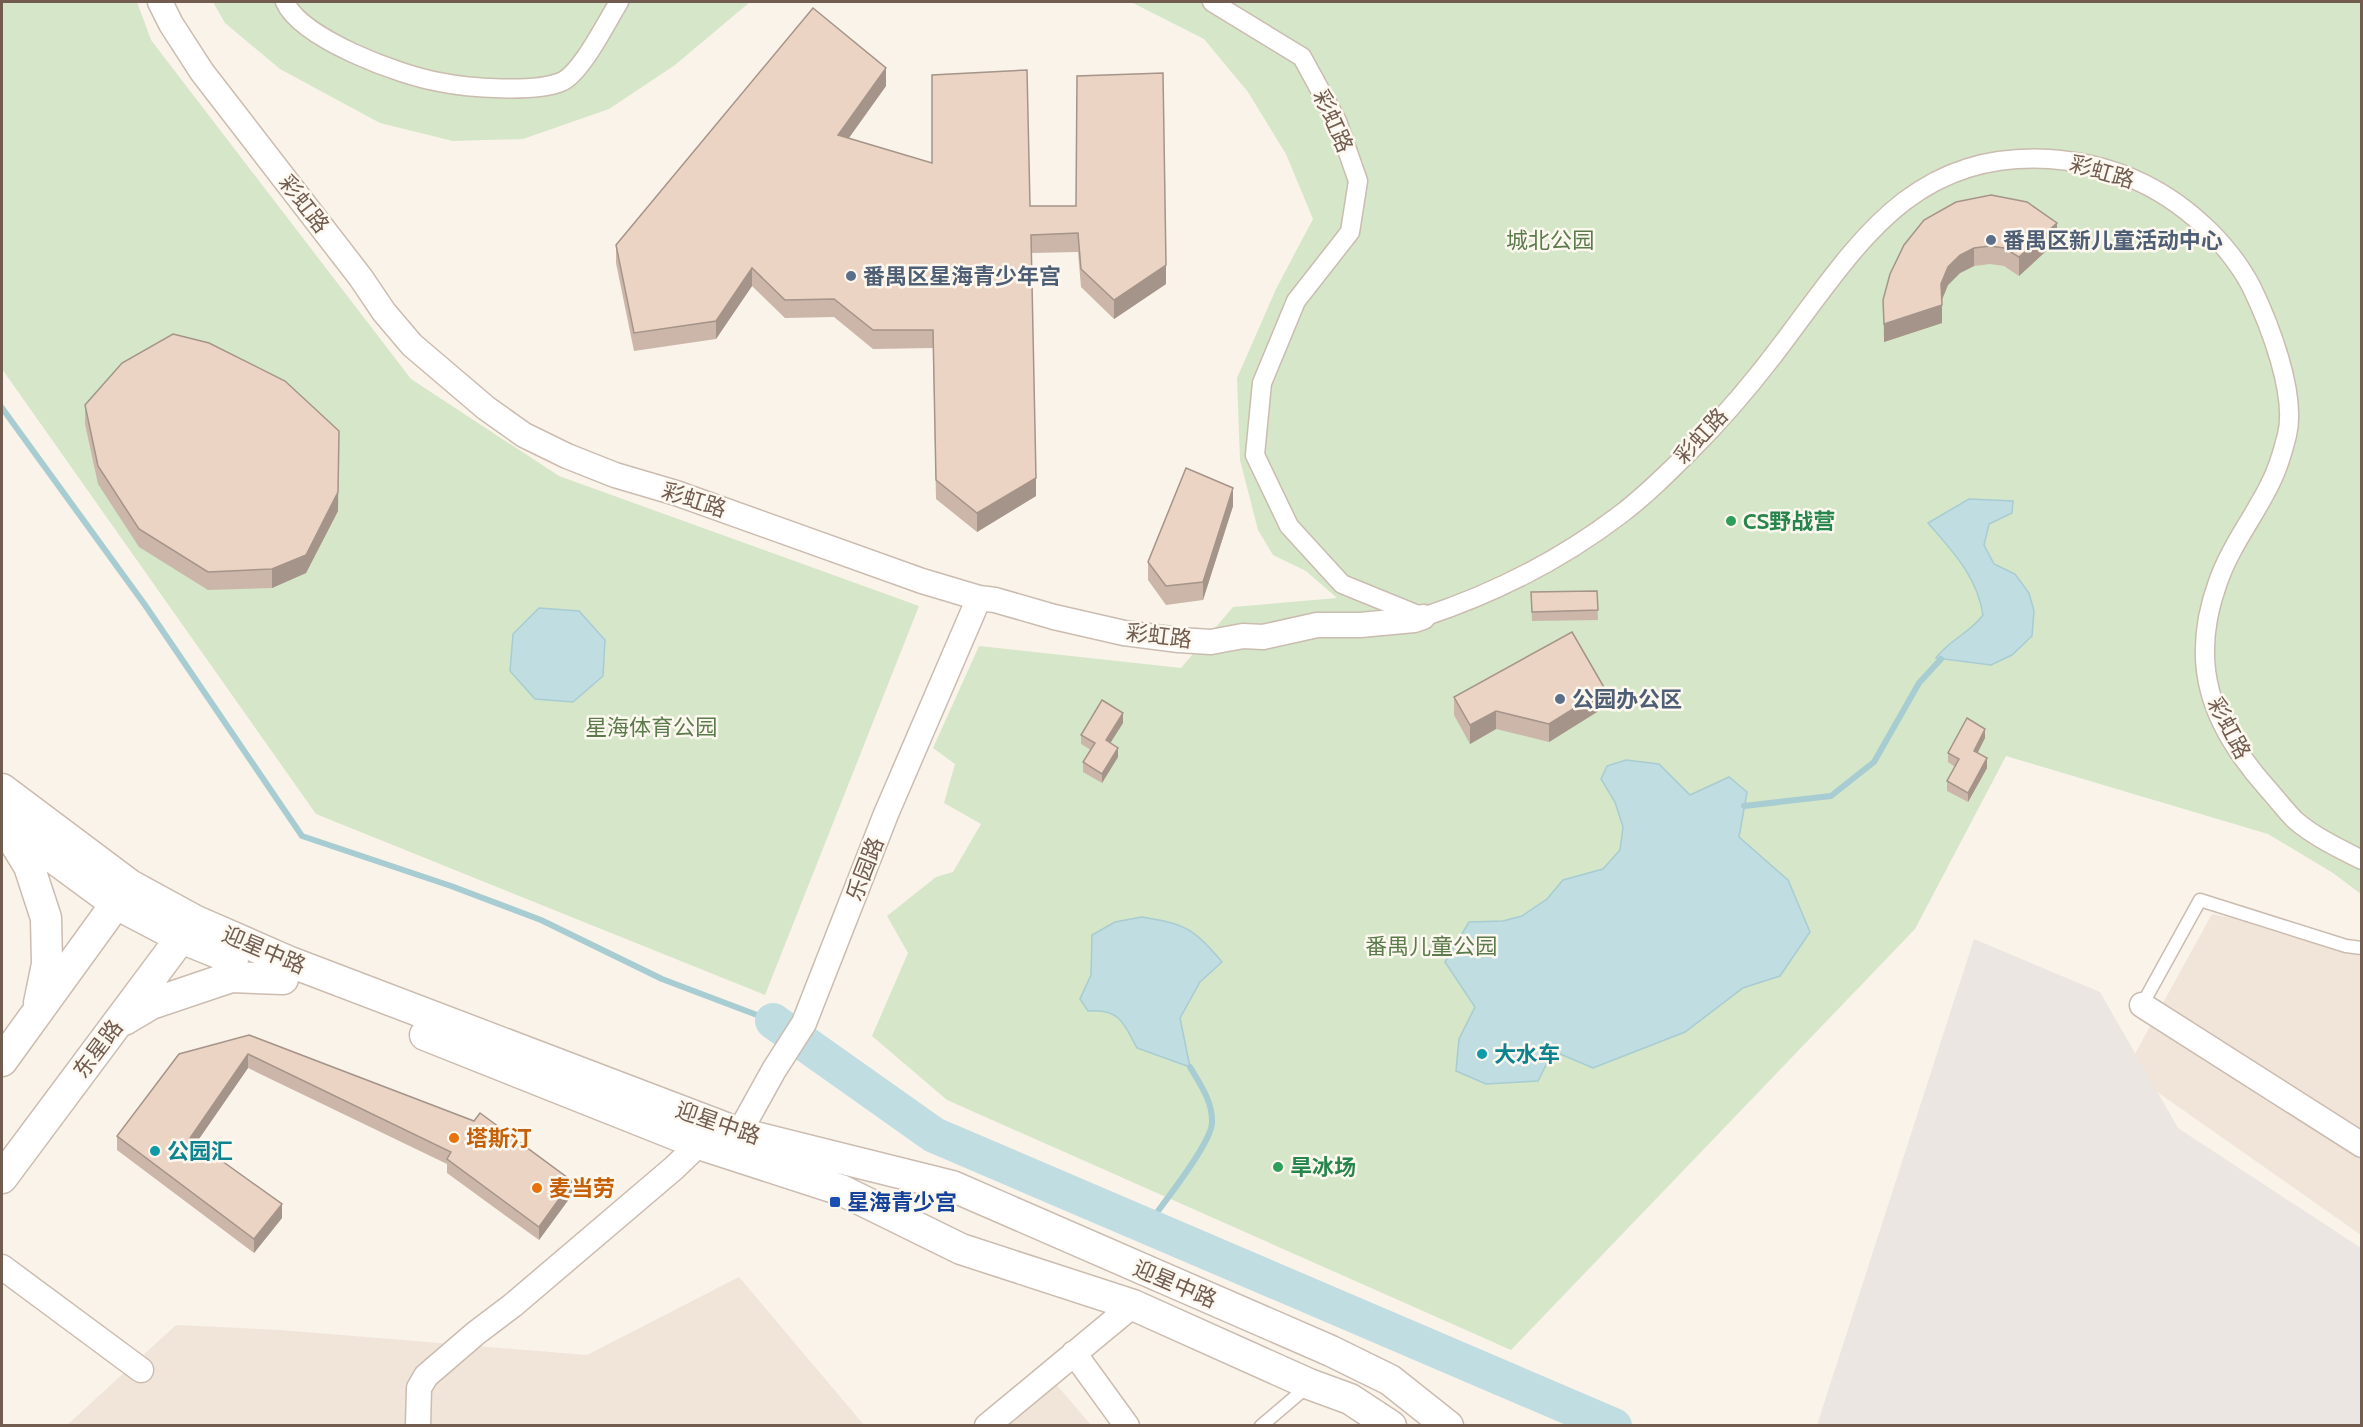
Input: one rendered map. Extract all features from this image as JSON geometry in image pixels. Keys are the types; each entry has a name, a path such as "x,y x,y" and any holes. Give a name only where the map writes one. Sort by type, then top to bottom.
{"street":[{"name":"彩虹路","path":"160,2 171,24 202,72 361,278 384,312 412,345 486,408 524,435 576,460 922,581 1054,617 1124,633 1179,640 1211,642 1243,636 1263,637 1317,625 1360,625 1423,617 1458,606 1506,584 1576,545 1623,512 1694,447 1790,334 1827,281 1865,236 1886,216 1930,184 1953,172 1993,160 2038,158 2081,161 2132,177 2185,208 2213,234 2249,282 2274,341 2287,389 2289,430 2272,481 2219,579 2210,607 2205,638 2205,674 2212,704 2229,738 2253,772 2297,822 2361,860"},
{"path":"285,2 289,10 314,34 398,72 439,82 506,88 537,87 563,82 584,61 619,2"},
{"name":"彩虹路","path":"1212,2 1302,57 1337,121 1358,181 1350,232 1296,301 1262,383 1255,455 1289,526 1342,584 1423,617"},
{"name":"乐园路","path":"739,1133 774,1070 804,1023 886,814 979,598"},
{"name":"迎星中路","path":"2,789 123,894"},
{"path":"2,821 29,866 46,918 47,964 38,1012"},
{"name":"迎星中路","path":"2,821 123,894 283,978 705,1133 739,1133 952,1186 1331,1351 1390,1380 1448,1425"},
{"path":"2,1061 123,894"},
{"name":"迎星中路","path":"187,929 290,962 705,1133 841,1190 961,1249 1133,1305 1310,1384 1350,1399 1391,1425"},
{"name":"东星路","path":"2,1178 187,929"},
{"path":"116,1024 151,1004 231,978 283,978"},
{"path":"2142,1005 2361,1145"},
{"path":"418,1425 419,1388 426,1376 674,1168 705,1133"},
{"path":"2,1267 141,1370"},
{"path":"987,1425 1133,1305"},
{"path":"1074,1353 1126,1425"}],"lane":[{"path":"2142,1005 2200,900 2346,946 2361,948"},
{"path":"1261,1425 1310,1384"}],"shaded area":[{"path":"2212,914 2361,944 2361,1235 2126,1070"},
{"path":"1974,939 2100,992 2178,1128 2361,1248 2361,1425 1817,1425"},
{"path":"739,1277 864,1425 66,1426 176,1325 280,1330 587,1355"},
{"path":"1055,1383 1091,1425 988,1426"}],"green space":[{"name":"星海体育公园","path":"2,2 137,2 151,40 411,379 559,476 919,606 765,995 316,814 2,369"},
{"path":"213,2 750,2 675,65 609,109 523,139 453,141 380,123 280,69 225,23"},
{"name":"番禺儿童公园","path":"1131,2 2361,2 2361,894 2333,873 2268,834 2006,756 1915,929 1511,1350 947,1100 872,1036 908,953 887,916 936,877 953,872 981,824 944,803 955,764 933,748 979,646 1181,668 1233,607 1337,598 1306,571 1273,555 1258,530 1240,460 1237,378 1276,289 1313,219 1286,154 1248,92 1204,39"}],"water":[{"path":"1969,499 2013,501 2012,513 1989,524 1984,545 1994,564 2015,574 2029,593 2034,611 2032,636 2012,655 1991,665 1936,658 1983,615 1970,576 1928,523"},
{"path":"539,608 579,611 605,640 603,676 573,702 535,699 510,671 513,634"},
{"path":"1626,760 1659,764 1690,795 1729,777 1747,792 1739,837 1788,880 1810,932 1780,976 1743,988 1685,1032 1593,1068 1553,1051 1538,1081 1486,1084 1456,1071 1459,1039 1475,1007 1445,962 1469,922 1503,921 1522,916 1547,899 1563,880 1603,869 1620,850 1623,827 1615,802 1601,779 1607,766"},
{"path":"1142,917 1169,922 1188,929 1204,942 1222,962 1200,982 1180,1018 1190,1067 1137,1048 1120,1019 1107,1012 1088,1011 1080,999 1091,975 1092,935 1115,922"}],"building":[{"path":"813,8 886,68 838,135 932,163 932,75 1027,70 1030,206 1076,206 1077,76 1163,73 1166,265 1114,300 1081,269 1078,233 1031,235 1036,478 977,513 936,480 933,330 873,330 834,299 785,300 752,268 716,321 634,333 616,245"},
{"path":"1991,195 2027,202 2057,223 2019,257 2004,248 1990,246 1974,248 1960,255 1948,267 1941,284 1942,305 1884,324 1883,300 1890,274 1904,245 1924,220 1956,202"},
{"path":"173,334 209,343 285,381 339,431 338,492 306,555 272,569 208,572 139,529 98,466 85,405 122,363"},
{"path":"1186,468 1233,488 1203,582 1166,586 1148,562"},
{"path":"1597,591 1598,610 1532,612 1531,592"},
{"path":"1572,632 1605,689 1549,724 1496,711 1470,725 1454,697"},
{"path":"1102,700 1123,713 1106,740 1118,748 1102,774 1083,762 1095,743 1081,735"},
{"path":"1967,718 1985,729 1974,751 1987,758 1968,793 1947,781 1959,759 1948,753"},
{"path":"249,1035 474,1121 480,1113 572,1181 539,1227 447,1159 451,1152 248,1054 190,1138 282,1204 254,1239 117,1136 179,1054"}],"waterway":[{"path":"2,408 145,605 302,836 451,886 541,920 662,979 773,1021"},
{"path":"1744,806 1831,796 1874,762 1919,683 1941,659"},
{"path":"773,1021 934,1135 1614,1426"},
{"path":"1147,1226 1195,1160 1212,1123 1212,1115 1205,1093 1190,1067"}],"place":[{"name":"番禺区新儿童活动中心","path":"1991,240"},
{"name":"番禺区星海青少年宫","path":"851,276"},
{"name":"CS野战营","path":"1731,521"},
{"name":"公园办公区","path":"1560,699"},
{"name":"大水车","path":"1482,1054"},
{"name":"塔斯汀","path":"454,1138"},
{"name":"公园汇","path":"155,1151"},
{"name":"旱冰场","path":"1278,1167"},
{"name":"麦当劳","path":"537,1188"},
{"name":"星海青少宫","path":"835,1202"}],"park label":[{"name":"城北公园","path":"1550,240"}]}
